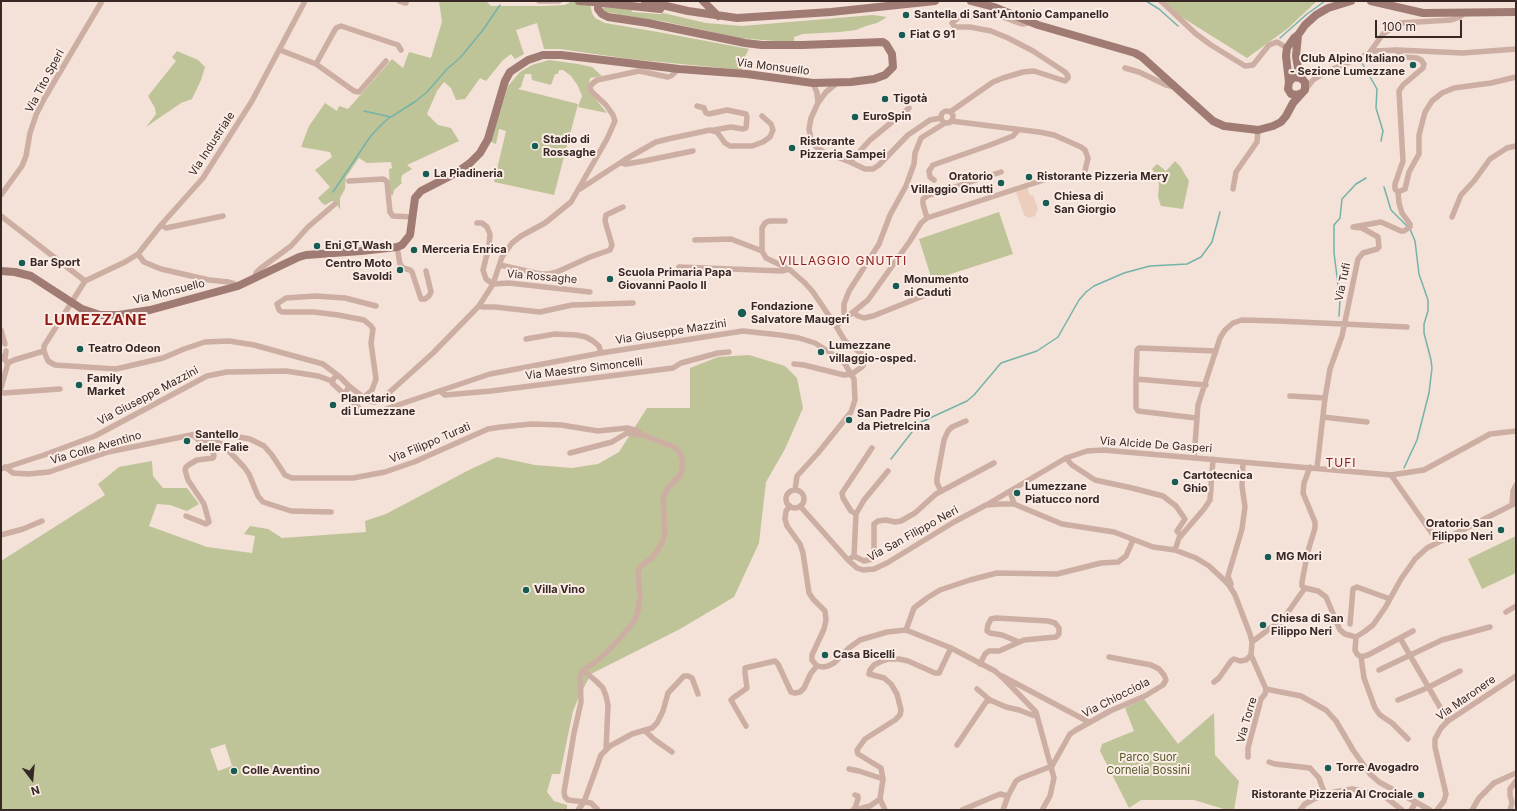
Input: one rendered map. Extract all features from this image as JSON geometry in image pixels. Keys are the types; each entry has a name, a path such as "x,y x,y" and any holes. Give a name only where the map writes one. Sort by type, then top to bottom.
{"main road":[{"path":"579,1 737,18 867,9 935,1"},
{"path":"645,1 690,12"},
{"path":"971,1 994,7 1031,22 1135,53 1148,61 1213,121 1224,126 1258,130 1281,122 1293,103 1304,91 1306,84 1303,80 1296,56 1298,36"},
{"path":"1293,103 1288,87 1289,82 1286,60 1287,48 1294,38 1298,36 1305,25 1316,15 1328,8 1351,1"},
{"path":"1371,1 1423,13 1516,12"},
{"name":"Via Monsuello","path":"1,271 31,276 82,309 100,315 119,315 150,310 238,286 306,255 397,247 402,245 410,235 416,198 421,191 456,173 470,163 480,153 488,139 510,72 528,60 543,55 561,55 679,69 747,74 813,83 837,83 874,79 885,75 893,67 892,54 883,42 794,45 762,45 745,43 648,23 608,17 602,14 598,9 598,2"},
{"path":"703,14 706,8 704,2"},
{"path":"704,2 718,16"},
{"path":"1287,48 1297,63"},
{"path":"1289,82 1294,77 1303,80"},
{"path":"1289,91 1294,95 1304,91"}],"street":[{"name":"Via Tito Speri","path":"1,195 22,166 36,115 44,99 102,1"},
{"name":"Via Industriale","path":"85,281 125,262 138,254 161,225 203,178 252,101 305,1"},
{"path":"399,1 406,3"},
{"path":"539,1 559,1"},
{"path":"1162,1 1196,34 1245,66 1253,65 1269,44 1278,42 1287,48"},
{"path":"1370,53 1383,34 1400,22 1451,20 1460,17 1465,12"},
{"path":"946,121 943,113 946,111 950,112 993,82 1003,78 1030,71 1064,81 1068,78 1068,76 1033,52 991,31 970,27 955,27 952,23 960,17 992,13 1023,24 1031,22"},
{"path":"316,64 336,28 341,26 398,45 401,50"},
{"path":"1304,91 1313,80 1338,66 1370,53 1384,50 1464,53 1516,49"},
{"path":"280,50 316,64 354,91 359,92 386,62"},
{"path":"1397,50 1399,54 1417,58 1424,64 1423,68 1403,85 1399,91 1403,161 1395,184 1395,189 1398,192 1405,189 1409,172 1419,154 1419,135 1425,112 1432,101 1442,93 1454,88 1491,83 1516,77"},
{"path":"1125,68 1139,72 1166,85 1176,88"},
{"name":"Via Rossaghe","path":"363,398 371,402 382,399 433,353 479,306 493,284 502,256 515,240 545,223 568,206 607,139 614,121 613,115 606,105 592,91 590,87 592,84 597,80 639,71 668,77 679,69"},
{"path":"1303,80 1313,80"},
{"path":"813,83 817,93 818,103"},
{"path":"836,326 868,300 921,223 927,218 1059,175 1074,179 1080,178 1084,175 1088,158 1087,153 1081,147 1054,135 930,120 908,135 879,165 873,168 865,169 824,152 816,147 811,139 809,129 818,103 826,92 837,83"},
{"path":"578,191 621,162 656,142 731,127 746,128 746,114 727,110 709,114 706,113 704,108 697,106"},
{"path":"850,162 870,140 909,108"},
{"path":"846,317 844,313 844,304 849,291 879,244 890,215 906,186 921,138 953,118 950,112"},
{"path":"714,130 725,143 730,146 752,146 763,142 770,137 773,130 771,124 762,116"},
{"path":"934,180 930,177 929,171 933,165 1013,136 1018,130"},
{"path":"1233,189 1236,172 1257,142 1258,130"},
{"path":"1452,217 1461,195 1474,181 1490,159 1507,148 1516,146"},
{"path":"621,162 626,164 693,151"},
{"path":"927,218 923,204 923,199 926,196 1001,172"},
{"path":"349,181 386,180 390,212 393,216 413,217"},
{"name":"Via Tufi","path":"1317,468 1324,398 1330,369 1345,324 1358,259 1363,253 1379,247 1378,237 1362,228 1353,227 1381,222 1401,231 1409,228 1410,224 1400,208 1398,192"},
{"name":"Via Monsuello","path":"255,278 256,272 291,246 308,227 335,204"},
{"path":"500,265 540,274 549,274 558,272 590,257 610,250 612,245 605,221 606,215 623,207"},
{"path":"1,216 85,281 44,346 44,351 48,361 55,365 116,369 163,358 205,342 229,341 296,356 323,364 331,371 335,379"},
{"path":"161,225 166,228 223,216"},
{"path":"785,221 769,221 765,223 762,228 762,251 766,258 789,269 805,283 813,292 845,341 862,354 865,359 863,366 852,374 844,375 794,364"},
{"path":"477,223 482,223 487,227 490,234 489,246 483,270 486,279 493,284"},
{"path":"695,240 731,239 762,251"},
{"path":"397,247 400,264 403,268 412,272 421,299 425,299 431,292 426,271"},
{"path":"138,254 144,262 161,269 209,280 230,282 238,286"},
{"path":"679,267 783,271 789,269"},
{"path":"209,280 214,285 212,293"},
{"path":"219,281 224,290"},
{"name":"Via Rossaghe","path":"493,284 509,283 590,292"},
{"path":"853,312 864,318 938,290"},
{"path":"347,390 356,391 363,398 372,390 376,379 371,343 373,329 371,326 364,320 338,315 314,312 282,312 279,310 277,304 286,298 315,296 345,298 376,306"},
{"path":"479,306 540,312 572,305 633,303"},
{"path":"1194,457 1198,405 1225,330 1233,324 1242,320 1407,327"},
{"path":"1,330 5,344"},
{"name":"Via Giuseppe Mazzini","path":"3,468 95,436 207,376 227,372 286,371 335,379 347,390 357,407 361,410 371,412 380,411 490,374 601,353 743,331 780,335 815,343 837,357 845,364 852,374"},
{"name":"Via Giuseppe Mazzini","path":"526,339 555,334 576,335 586,337 593,341 599,346 601,353"},
{"path":"1196,418 1138,411 1136,408 1137,350 1139,348 1216,352"},
{"path":"1,388 6,351"},
{"path":"5,359 19,358 44,351"},
{"name":"Via Maestro Simoncelli","path":"440,391 445,395 491,391 673,368 681,363 729,352"},
{"path":"800,506 795,508 790,506 786,501 787,496 790,492 796,490 797,476 818,453 851,412 855,400 854,379 852,374"},
{"name":"Via Giuseppe Mazzini","path":"335,379 334,385 347,390"},
{"path":"1136,379 1206,385"},
{"path":"1,392 60,389"},
{"path":"1290,396 1324,398"},
{"path":"1323,416 1367,422"},
{"path":"941,491 937,483 937,478 944,440 948,431 952,427 966,421"},
{"name":"Via Filippo Turati","path":"193,435 200,433 227,435 250,439 264,446 272,455 285,475 292,478 311,479 353,478 384,472 414,462 488,429 532,424 561,425 598,431 626,428 638,431 641,434 676,448 681,455 681,474 668,489 663,499 665,522 662,544 654,557 640,567 638,572 640,598 638,611 632,624 601,658 583,670"},
{"name":"Via Alcide De Gasperi","path":"986,505 1066,458 1087,451 1103,450 1194,457 1391,475 1424,470 1490,434 1516,431"},
{"name":"Via Filippo Turati","path":"570,453 612,442 627,433 636,435 641,434"},
{"path":"186,516 206,524 209,522 204,504 188,480 185,470 186,467 193,462 204,458 213,458 214,456 210,449 193,435"},
{"name":"Via Colle Aventino","path":"3,468 13,473 28,474 49,472 108,452 193,435 222,444 249,474 258,496 263,502 291,511 331,512"},
{"path":"856,514 851,511 843,498 842,493 872,448"},
{"path":"1066,458 1072,465 1095,480 1163,496 1176,506 1185,519 1176,531 1181,536"},
{"path":"1175,550 1181,536 1210,500 1213,459"},
{"path":"1233,591 1228,576 1242,529 1245,507 1242,486 1243,462"},
{"path":"854,556 864,561 872,559 874,556 874,524 878,521 901,521 915,513 936,494 994,463"},
{"path":"1310,467 1304,483 1304,493 1316,522 1308,551 1302,586 1318,591 1326,597 1340,630 1344,634 1356,637 1372,625 1385,608 1401,579 1415,559 1427,548 1514,504 1513,491 1516,485"},
{"path":"854,556 856,514 864,500 888,471"},
{"path":"1391,475 1438,542"},
{"name":"Via San Filippo Neri","path":"796,490 801,493 804,498 800,506 848,560 857,568 863,570 874,569 887,563 954,522 986,505 1014,504 1062,524 1114,532 1153,547 1175,550 1202,561 1229,584 1250,634 1252,642 1251,655"},
{"path":"1010,490 1014,504"},
{"path":"790,506 786,511 785,520 787,526 800,544 810,593 813,599 825,610 826,620 824,629 812,655 812,660 817,666 823,668 834,664 849,648 860,640 887,632 906,630 951,648 998,674 1018,683 1089,723"},
{"path":"1,535 23,529 42,521"},
{"path":"906,630 914,608 940,590 997,573 1057,574 1101,563 1118,562 1126,556 1133,540"},
{"path":"848,560 854,556"},
{"path":"1350,624 1352,589 1357,587 1390,599"},
{"path":"1252,642 1281,622 1305,588"},
{"path":"1506,612 1516,606"},
{"path":"980,664 985,654 989,651 998,651 1029,639 1056,638 1059,634 1058,628 1055,623 1048,621 991,619 988,624 987,631 1019,642"},
{"path":"1379,670 1442,640 1490,627"},
{"path":"1361,657 1368,656 1413,631"},
{"path":"1356,637 1355,650 1361,657 1364,678 1375,708 1380,715 1392,723 1408,739"},
{"path":"1400,638 1427,688 1448,721"},
{"path":"885,810 880,799 883,779 881,768 858,754 858,750 865,740 895,720 900,715 901,710 897,694 891,684 884,678 869,674 870,670 874,665 880,662 888,659 899,659 908,661 935,673 938,672 951,648"},
{"path":"1214,682 1219,678 1231,661 1234,659 1240,661 1246,660 1251,655 1266,689 1300,696 1326,710 1336,720 1353,750 1370,774 1379,782 1430,810"},
{"name":"Via Chiocciola","path":"1052,766 1070,734 1110,711 1145,696 1163,685 1166,680 1159,669 1109,657"},
{"path":"746,726 732,700 747,688 744,673 745,668 775,662 778,664 791,692 795,693 800,692 804,688 811,673 817,666"},
{"path":"598,810 591,803 568,800 565,797 564,792 581,702 580,677 583,670 600,684 606,696 608,705 606,750"},
{"path":"1398,700 1427,688 1460,671"},
{"path":"998,674 1036,712 1052,766 1054,778 1050,796 1042,810"},
{"path":"578,810 584,802 601,755 610,746 632,734 652,728 657,723 663,711 668,693 684,676 692,678 698,694"},
{"name":"Via Maronere","path":"1437,810 1446,794 1435,747 1435,739 1441,728 1448,721 1516,676"},
{"path":"977,689 990,700 1006,707 1037,716"},
{"name":"Via Torre","path":"1248,757 1248,748 1261,700 1266,689"},
{"path":"957,745 986,702 990,700"},
{"path":"645,731 672,752"},
{"path":"1269,762 1310,768 1319,778 1325,795"},
{"path":"1003,810 1016,781 1052,766"},
{"path":"849,769 883,779"},
{"path":"1472,810 1479,798 1494,784 1516,773"},
{"path":"1510,810 1512,803 1510,789 1516,781"},
{"path":"1300,810 1305,804 1314,799 1352,789 1364,790 1384,796 1402,810"},
{"path":"962,810 1000,794 1008,796"},
{"path":"855,795 858,796 858,799 854,809 859,810 870,806 880,799"},
{"path":"1411,810 1416,802"}],"green space":[{"path":"439,1 486,1 491,6 544,6 565,5 572,1 592,1 590,4 592,13 595,18 605,23 749,49 741,64 742,70 630,59 560,49 544,49 537,23 516,30 524,54 515,59 511,54 503,60 486,81 480,78 465,99 456,100 451,88 444,82 437,91 427,114 438,125 451,128 459,141 407,165 412,169 402,175 402,183 394,190 393,195 390,195 389,169 392,168 391,162 367,163 359,158 346,177 345,189 340,198 340,210 336,202 332,201 325,205 318,198 330,187 315,170 332,157 330,152 301,147 309,126 325,103 337,111 339,106 348,109 392,59 403,68 409,52 431,58 442,22"},
{"path":"1156,1 1317,1 1287,29 1247,58"},
{"path":"605,2 630,4 632,12 663,13 706,23 742,26 873,15 887,17 877,23 856,30 803,34 794,37 794,41 775,41 739,38 662,21 618,15 605,12 603,8"},
{"path":"177,51 198,60 205,67 201,80 192,99 181,103 146,127 156,114 155,108 148,96 176,61 172,57"},
{"name":"Stadio di Rossaghe","path":"549,60 592,67 602,76 590,78 589,85 593,96 607,113 578,107 582,96 578,86 571,76 563,70 559,70 558,74 555,74 551,85 532,80 531,74 525,74 521,87 518,89 578,104 554,195 494,182 506,131 499,129 496,144 491,142 508,86 520,72 532,65"},
{"path":"1175,161 1180,166 1189,181 1183,209 1161,206 1158,197 1159,185 1157,177 1152,169 1157,164 1166,171"},
{"path":"999,212 1013,254 932,280 919,239"},
{"path":"749,355 785,366 797,378 803,408 785,449 766,482 759,543 734,597 680,629 591,674 573,711 560,774 552,774 547,792 554,801 567,805 567,810 1,810 1,561 105,495 98,484 119,467 152,461 153,476 163,488 187,488 199,504 187,511 170,505 157,504 149,526 207,547 252,553 255,536 244,534 250,526 268,529 282,538 366,532 365,521 386,514 469,470 497,457 535,465 572,468 598,464 619,452 647,408 690,408 690,368 718,357","holes":["225,744 232,766 218,771 210,749"]},
{"path":"1516,536 1516,573 1482,589 1468,559"},
{"name":"Parco Suor Cornelia Bossini","path":"1144,699 1178,744 1214,713 1215,755 1239,781 1234,810 1227,810 1194,800 1141,800 1129,808 1100,751 1102,744 1134,731 1125,708"}],"shaded area":[{"path":"1027,186 1030,196 1033,195 1038,209 1035,216 1029,218 1024,215 1015,189"}],"waterway":[{"path":"1146,1 1159,9 1178,26"},
{"path":"1280,38 1307,14 1325,1"},
{"path":"364,111 391,117 416,101 427,92 447,69 460,58 483,30 500,5"},
{"path":"1362,63 1377,89 1376,108 1383,131 1381,141"},
{"path":"333,192 370,137 390,117"},
{"path":"1339,316 1340,300 1334,253 1334,225 1340,218 1342,199 1356,184 1366,178"},
{"path":"1384,187 1391,210 1407,226"},
{"path":"891,459 919,423 967,401 974,395 1001,363 1037,351 1058,337 1079,300 1094,286 1124,273 1150,266 1187,264 1201,257 1212,242 1220,212"},
{"path":"1404,468 1417,440 1429,393 1432,368 1424,333 1424,324 1428,311 1428,300 1419,274 1415,241 1410,229"}],"place":[{"name":"Santella di Sant'Antonio Campanello","path":"906,15"},
{"name":"Fiat G 91","path":"902,35"},
{"name":"Club Alpino Italiano - Sezione Lumezzane","path":"1413,65"},
{"name":"Tigotà","path":"885,99"},
{"name":"EuroSpin","path":"855,117"},
{"name":"Stadio di Rossaghe","path":"535,146"},
{"name":"Ristorante Pizzeria Sampei","path":"792,148"},
{"name":"La Piadineria","path":"426,174"},
{"name":"Ristorante Pizzeria Mery","path":"1029,177"},
{"name":"Oratorio Villaggio Gnutti","path":"1001,183"},
{"name":"Chiesa di San Giorgio","path":"1046,203"},
{"name":"Eni GT Wash","path":"317,246"},
{"name":"Merceria Enrica","path":"414,250"},
{"name":"Bar Sport","path":"22,263"},
{"name":"Centro Moto Savoldi","path":"400,270"},
{"name":"Scuola Primaria Papa Giovanni Paolo II","path":"610,279"},
{"name":"Monumento ai Caduti","path":"896,286"},
{"name":"Fondazione Salvatore Maugeri","path":"742,313"},
{"name":"Teatro Odeon","path":"80,349"},
{"name":"Lumezzane villaggio-osped.","path":"821,352"},
{"name":"Family Market","path":"79,385"},
{"name":"Planetario di Lumezzane","path":"333,405"},
{"name":"San Padre Pio da Pietrelcina","path":"849,420"},
{"name":"Santello delle Falìe","path":"187,441"},
{"name":"Cartotecnica Ghio","path":"1175,482"},
{"name":"Lumezzane Piatucco nord","path":"1017,493"},
{"name":"Oratorio San Filippo Neri","path":"1501,530"},
{"name":"MG Mori","path":"1268,557"},
{"name":"Villa Vino","path":"526,590"},
{"name":"Chiesa di San Filippo Neri","path":"1263,625"},
{"name":"Casa Bicelli","path":"825,655"},
{"name":"Torre Avogadro","path":"1328,768"},
{"name":"Colle Aventino","path":"234,771"},
{"name":"Ristorante Pizzeria Al Crociale","path":"1421,795"}],"district":[{"name":"VILLAGGIO GNUTTI","path":"843,261"},
{"name":"LUMEZZANE","path":"96,320"},
{"name":"TUFI","path":"1341,463"}]}
